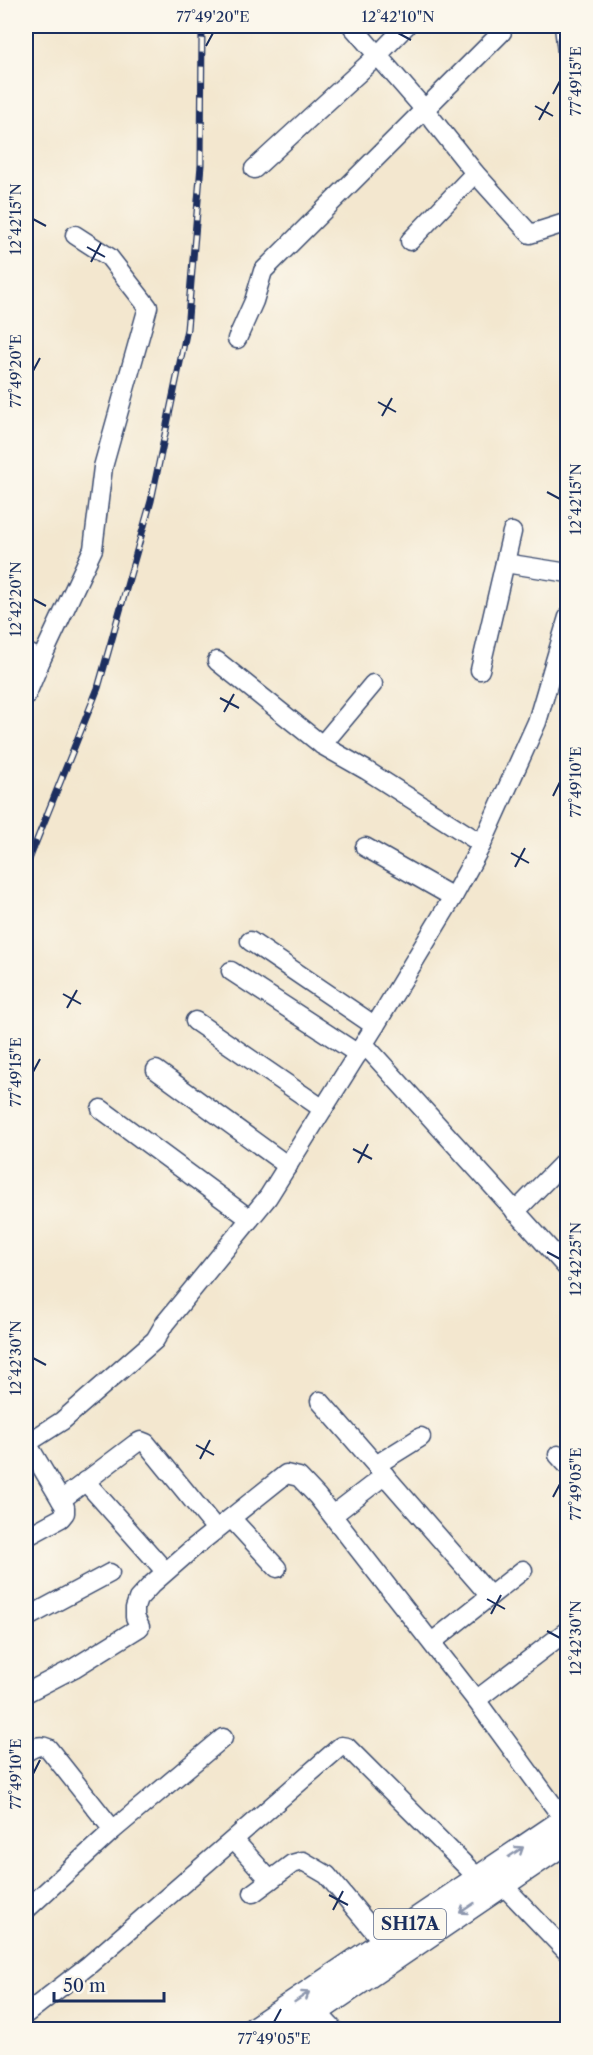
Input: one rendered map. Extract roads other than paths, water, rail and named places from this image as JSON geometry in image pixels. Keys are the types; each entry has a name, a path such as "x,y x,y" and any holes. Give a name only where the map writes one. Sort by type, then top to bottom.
{"main road":[{"name":"SH17A","path":"253,2030 478,1878 566,1826"},
{"name":"SH17A","path":"289,2030 502,1884 566,1826"}],"street":[{"path":"352,26 425,110 475,173 530,234 567,222"},
{"path":"254,169 378,55 406,26"},
{"path":"564,26 567,61"},
{"path":"237,339 254,301 263,271 502,32"},
{"path":"410,241 475,173"},
{"path":"26,696 33,656 93,549 103,467 148,307 109,257 75,235"},
{"path":"480,670 512,532"},
{"path":"505,563 567,573"},
{"path":"26,1537 61,1518 65,1513 65,1507 26,1444 62,1421 155,1340 165,1323 268,1197 375,1026 453,897 482,844 537,722 563,649 567,617"},
{"path":"217,661 322,745 366,770 482,844"},
{"path":"322,745 373,684"},
{"path":"364,847 453,897"},
{"path":"250,941 375,1026"},
{"path":"231,971 361,1049 567,1269"},
{"path":"195,1021 323,1109"},
{"path":"156,1070 288,1166"},
{"path":"102,1109 250,1219"},
{"path":"515,1212 567,1158"},
{"path":"320,1401 490,1596"},
{"path":"333,1515 381,1470 421,1437"},
{"path":"61,1500 141,1441 146,1443 216,1529"},
{"path":"26,1693 74,1668 140,1627 135,1617 138,1599 165,1571 286,1474 299,1477 333,1515 432,1642 566,1826"},
{"path":"85,1481 165,1571"},
{"path":"231,1518 277,1568"},
{"path":"432,1642 523,1570"},
{"path":"26,1618 110,1573"},
{"path":"476,1700 567,1630"},
{"path":"26,1910 113,1830 223,1738"},
{"path":"26,2014 89,1965 341,1746 347,1747 478,1878"},
{"path":"26,1752 35,1747 48,1748 113,1830"},
{"path":"234,1840 270,1880"},
{"path":"253,1893 292,1864 303,1861 327,1875 383,1942"},
{"path":"502,1884 567,1953"},
{"path":"316,2011 334,2030"}],"railway":[{"path":"26,867 98,688 151,501 187,329 201,165 202,26"}]}
